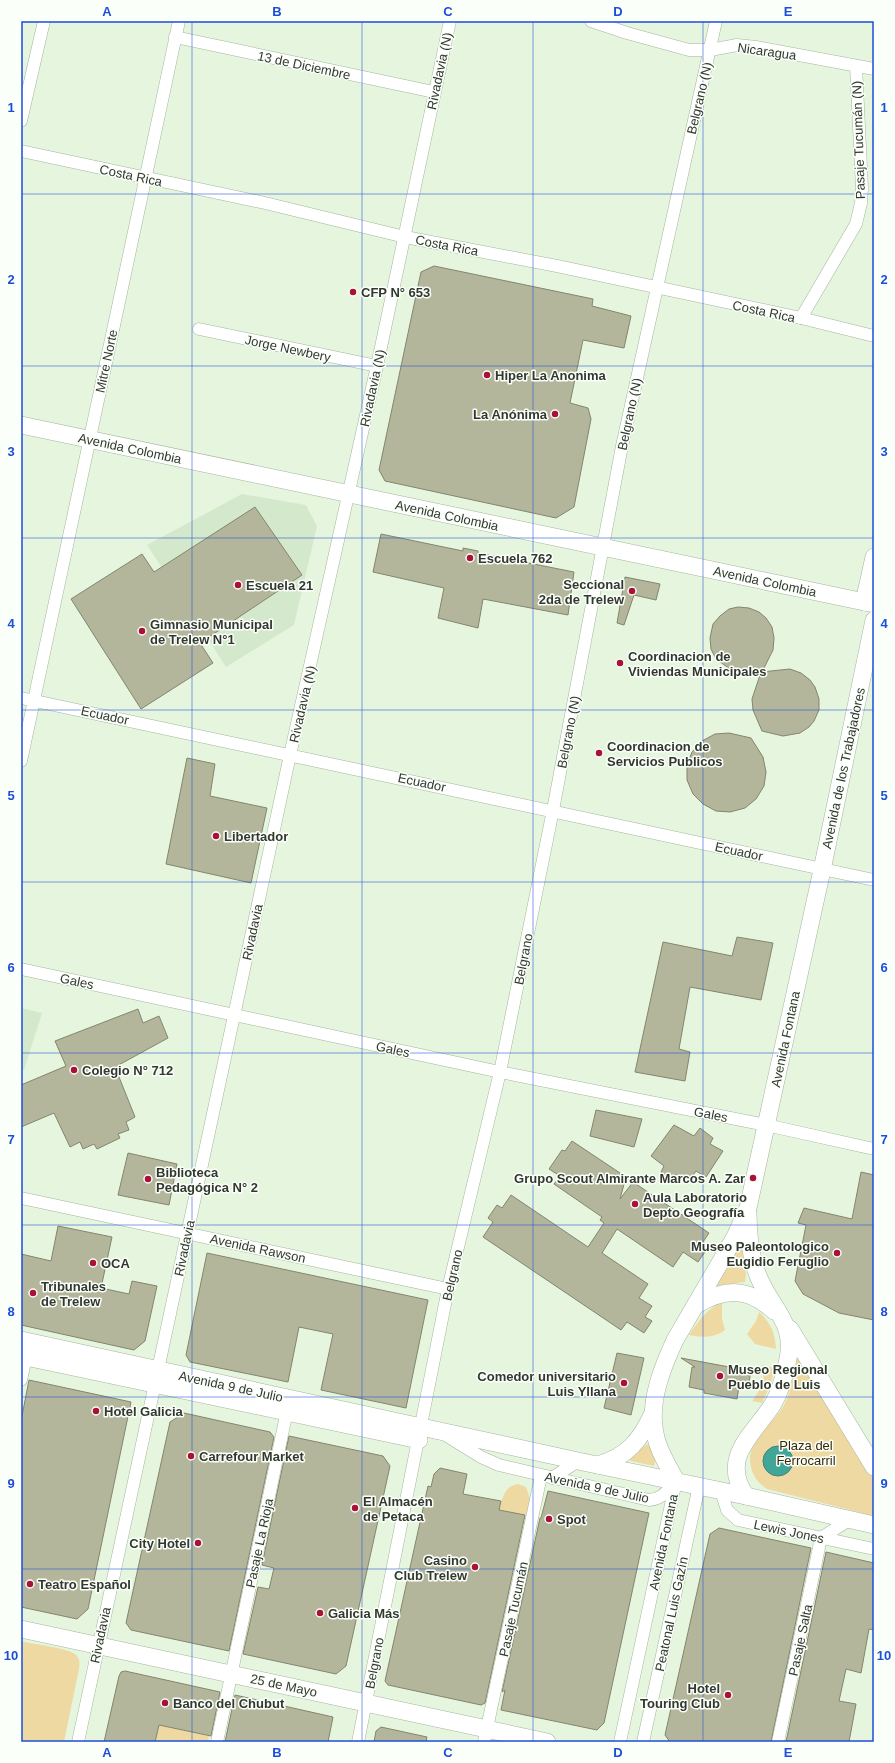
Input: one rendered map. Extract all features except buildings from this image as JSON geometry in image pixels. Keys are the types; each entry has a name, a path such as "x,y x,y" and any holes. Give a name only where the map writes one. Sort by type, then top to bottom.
{"street":[{"path":"21,121 44,21"},
{"name":"Mitre Norte","path":"21,761 179,21"},
{"name":"Rivadavia (N)","path":"290,755 377,366 450,21"},
{"name":"Nicaragua","path":"591,21 626,33 688,50 710,50 737,45 756,47 856,66 873,65"},
{"name":"Belgrano (N)","path":"553,810 624,439 716,21"},
{"name":"13 de Diciembre","path":"175,37 434,92"},
{"name":"Pasaje Tucumán (N)","path":"801,318 856,224 861,203 862,188 856,66"},
{"name":"Costa Rica","path":"21,151 146,179 264,203 405,237 801,318 874,336"},
{"name":"Jorge Newbery","path":"199,329 377,366"},
{"name":"Avenida Colombia","path":"21,425 869,603"},
{"path":"869,603 874,557"},
{"name":"Avenida de los Trabajadores","path":"822,870 874,620"},
{"name":"Ecuador","path":"21,698 553,810 822,870 874,880"},
{"name":"Rivadavia","path":"78,1742 98,1645 158,1377 187,1233 290,755"},
{"name":"Belgrano","path":"358,1742 448,1289 500,1072 553,810"},
{"name":"Avenida Fontana","path":"620,1742 676,1481 658,1444 654,1428 653,1413 667,1356 681,1327 696,1305 735,1237 748,1208 822,870"},
{"name":"Gales","path":"21,969 500,1072 766,1125 874,1149"},
{"name":"Avenida Rawson","path":"21,1198 448,1289"},
{"name":"Avenida Fontana","path":"746,1496 736,1479 736,1467 739,1454 744,1442 774,1402 782,1382 790,1350 784,1320 765,1291 753,1263 748,1232 748,1208"},
{"name":"Avenida Fontana","path":"696,1305 720,1293 745,1293 770,1307 784,1320"},
{"path":"784,1320 874,1466"},
{"name":"Avenida 9 de Julio","path":"21,1340 287,1411 420,1434 442,1432 676,1481 663,1496 657,1499 649,1500 489,1462 442,1432"},
{"path":"21,1380 23,1356"},
{"name":"Avenida 9 de Julio","path":"23,1356 158,1377 420,1434"},
{"name":"Pasaje La Rioja","path":"217,1742 287,1411"},
{"name":"Avenida 9 de Julio","path":"598,1465 612,1461 630,1449 643,1432 653,1413"},
{"path":"547,1477 578,1461"},
{"name":"Pasaje Tucumán","path":"486,1736 547,1477"},
{"name":"Lewis Jones","path":"676,1481 874,1525"},
{"name":"Peatonal Luis Gazín","path":"643,1742 699,1486"},
{"name":"Lewis Jones","path":"721,1491 727,1510 738,1520 874,1549"},
{"path":"821,1538 849,1520"},
{"name":"Pasaje Salta","path":"778,1742 821,1538"},
{"name":"25 de Mayo","path":"21,1629 366,1703 486,1736 547,1742"}],"shaded area":[{"name":"Escuela 21","path":"242,494 306,505 317,526 294,625 226,667 147,545"},
{"path":"21,1008 42,1013 24,1070 21,1069"}],"green space":[{"path":"741,1240 746,1275 745,1282 717,1286 717,1282 730,1263"},
{"path":"722,1303 722,1319 725,1330 717,1335 708,1337 689,1335 699,1320 707,1312"},
{"path":"759,1312 767,1320 772,1329 776,1349 755,1344 747,1334 756,1321"},
{"name":"Plaza del Ferrocarril","path":"797,1351 874,1476 874,1516 767,1489 761,1485 753,1474 750,1458 752,1449 755,1441 784,1405 791,1385"},
{"path":"762,1365 775,1368 770,1386 762,1403 752,1401 762,1384"},
{"path":"647,1444 654,1454 654,1466 631,1461 629,1459"},
{"path":"518,1484 526,1487 530,1499 526,1515 499,1510 504,1494 510,1487"},
{"path":"21,1641 65,1650 75,1654 79,1659 79,1669 64,1742 21,1742"},
{"path":"159,1725 209,1736 208,1742 155,1742"}],"water":[{"path":"778,1446 784,1447 792,1455 792,1467 784,1475 778,1476 772,1475 764,1467 763,1461 764,1455 772,1447"}],"place":[{"name":"CFP N° 653","path":"353,292"},
{"name":"Hiper La Anonima","path":"487,375"},
{"name":"La Anónima","path":"555,414"},
{"name":"Escuela 762","path":"470,558"},
{"name":"Escuela 21","path":"238,585"},
{"name":"Seccional 2da de Trelew","path":"632,591"},
{"name":"Gimnasio Municipal de Trelew N°1","path":"142,631"},
{"name":"Coordinacion de Viviendas Municipales","path":"620,663"},
{"name":"Coordinacion de Servicios Publicos","path":"599,753"},
{"name":"Libertador","path":"216,836"},
{"name":"Colegio N° 712","path":"74,1070"},
{"name":"Grupo Scout Almirante Marcos A. Zar","path":"753,1178"},
{"name":"Biblioteca Pedagógica N° 2","path":"148,1179"},
{"name":"Aula Laboratorio Depto Geografía","path":"635,1204"},
{"name":"Museo Paleontologico Eugidio Feruglio","path":"837,1253"},
{"name":"OCA","path":"93,1263"},
{"name":"Tribunales de Trelew","path":"33,1293"},
{"name":"Museo Regional Pueblo de Luis","path":"720,1376"},
{"name":"Comedor universitario Luis Yllana","path":"624,1383"},
{"name":"Hotel Galicia","path":"96,1411"},
{"name":"Carrefour Market","path":"191,1456"},
{"name":"El Almacén de Petaca","path":"355,1508"},
{"name":"Spot","path":"549,1519"},
{"name":"City Hotel","path":"198,1543"},
{"name":"Casino Club Trelew","path":"475,1567"},
{"name":"Teatro Español","path":"30,1584"},
{"name":"Galicia Más","path":"320,1613"},
{"name":"Hotel Touring Club","path":"728,1695"},
{"name":"Banco del Chubut","path":"165,1703"}]}
